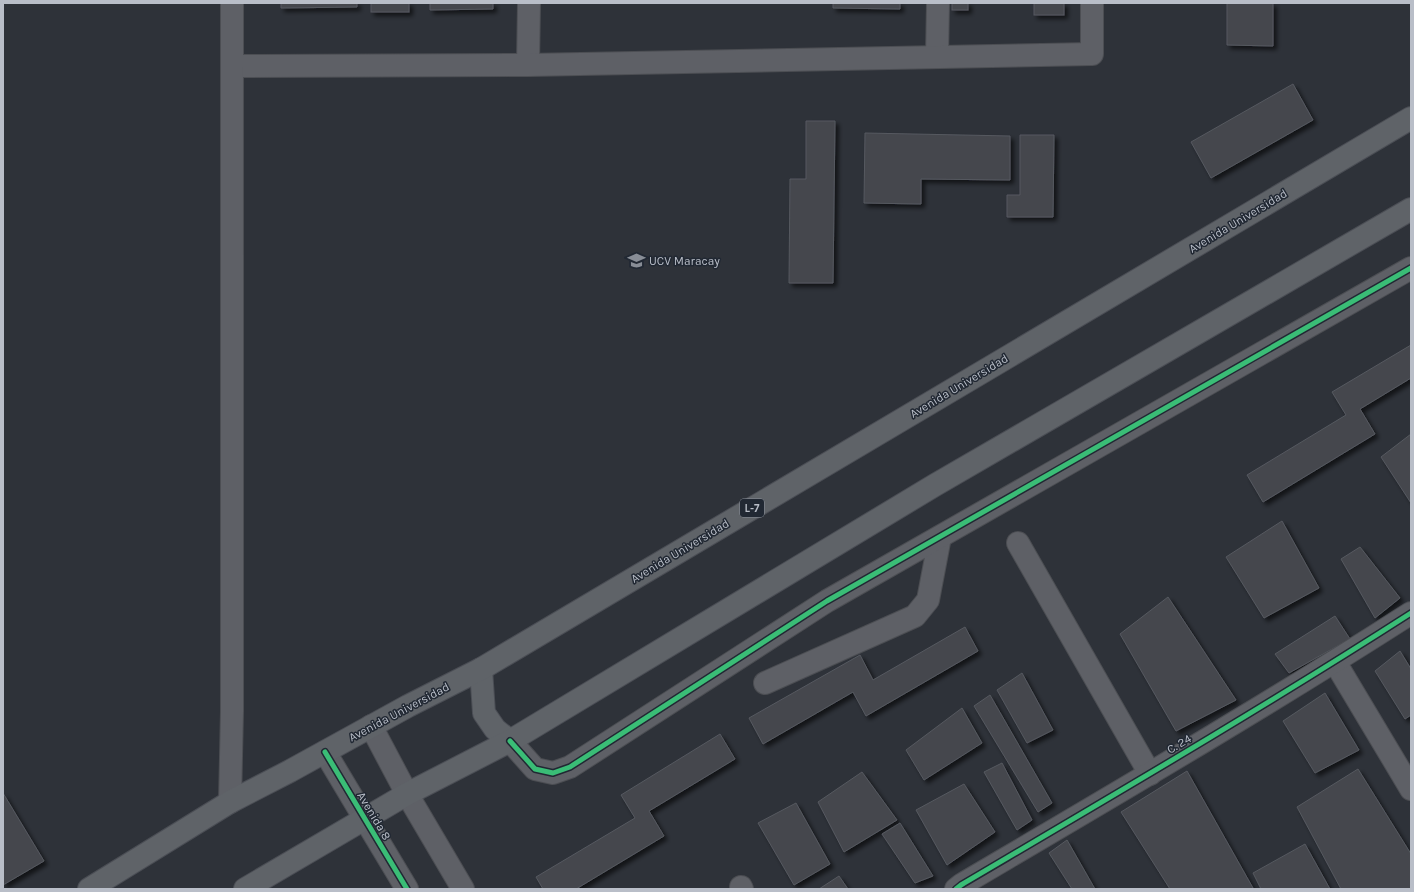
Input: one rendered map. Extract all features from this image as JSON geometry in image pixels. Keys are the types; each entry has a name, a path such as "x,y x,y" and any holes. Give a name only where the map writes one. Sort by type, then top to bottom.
{"main road":[{"name":"Avenida Universidad","path":"89,889 230,802 480,669 1411,118"},
{"path":"245,889 407,794 510,741 929,489 1411,209"},
{"path":"480,669 484,713 495,729 510,741"}],"street":[{"path":"230,802 232,695 232,3"},
{"path":"528,65 529,3"},
{"path":"937,57 938,3"},
{"path":"232,66 528,65 1092,54 1092,3"},
{"path":"510,741 535,769 553,773 570,767 827,602 1411,268"},
{"path":"765,683 915,616 928,600 940,537"},
{"path":"1018,543 1150,774"},
{"name":"C. 24","path":"956,889 1335,662 1411,613"},
{"path":"1335,662 1411,789"},
{"path":"372,726 407,794 463,889"},
{"name":"Avenida 8","path":"325,752 407,889"}],"building":[{"path":"281,3 357,3 357,7 281,8"},
{"path":"371,3 409,3 409,12 371,12"},
{"path":"430,3 493,3 493,9 430,10"},
{"path":"833,3 900,3 900,9 833,8"},
{"path":"952,3 968,3 968,10 952,10"},
{"path":"1034,3 1064,3 1064,15 1034,15"},
{"path":"1227,3 1273,3 1273,46 1227,45"},
{"path":"1293,84 1313,120 1211,178 1191,142"},
{"path":"806,121 835,121 833,283 789,283 790,179 806,179"},
{"path":"865,133 1010,136 1010,180 921,179 921,204 864,203"},
{"path":"1020,135 1054,135 1053,217 1007,217 1007,195 1020,195"},
{"path":"1411,345 1411,378 1360,409 1375,434 1263,502 1247,475 1346,415 1332,392"},
{"path":"1411,434 1411,503 1381,457"},
{"path":"1282,521 1319,588 1264,618 1226,557"},
{"path":"1360,547 1400,598 1375,618 1341,559"},
{"path":"1168,597 1236,700 1176,731 1120,634"},
{"path":"1335,616 1350,639 1289,673 1275,654"},
{"path":"965,627 978,651 866,716 853,692 763,744 749,718 860,655 873,680"},
{"path":"1400,651 1411,669 1411,715 1405,719 1375,671"},
{"path":"1022,673 1053,730 1027,743 997,690"},
{"path":"1325,693 1359,750 1315,773 1283,721"},
{"path":"990,695 1052,803 1038,812 974,706"},
{"path":"962,708 982,743 924,780 906,750"},
{"path":"720,734 735,759 649,811 664,836 576,889 543,889 536,877 635,818 621,795"},
{"path":"1002,763 1032,820 1017,830 984,772"},
{"path":"1358,769 1411,854 1411,889 1341,889 1297,807"},
{"path":"1187,771 1253,888 1170,889 1121,812"},
{"path":"862,772 897,820 844,852 818,802"},
{"path":"964,784 995,832 947,865 916,810"},
{"path":"3,793 44,861 3,885"},
{"path":"796,803 830,864 794,885 758,823"},
{"path":"900,823 933,876 915,883 882,834"},
{"path":"1067,840 1095,889 1072,889 1049,853"},
{"path":"1305,844 1330,889 1261,889 1253,873"},
{"path":"839,876 848,889 819,889"}],"cycle path":[{"path":"510,741 535,769 553,773 570,767 827,601 1411,268"},
{"path":"956,889 1131,785 1411,613"},
{"path":"325,752 407,889"}],"place":[{"name":"UCV Maracay","path":"636,261"}]}
